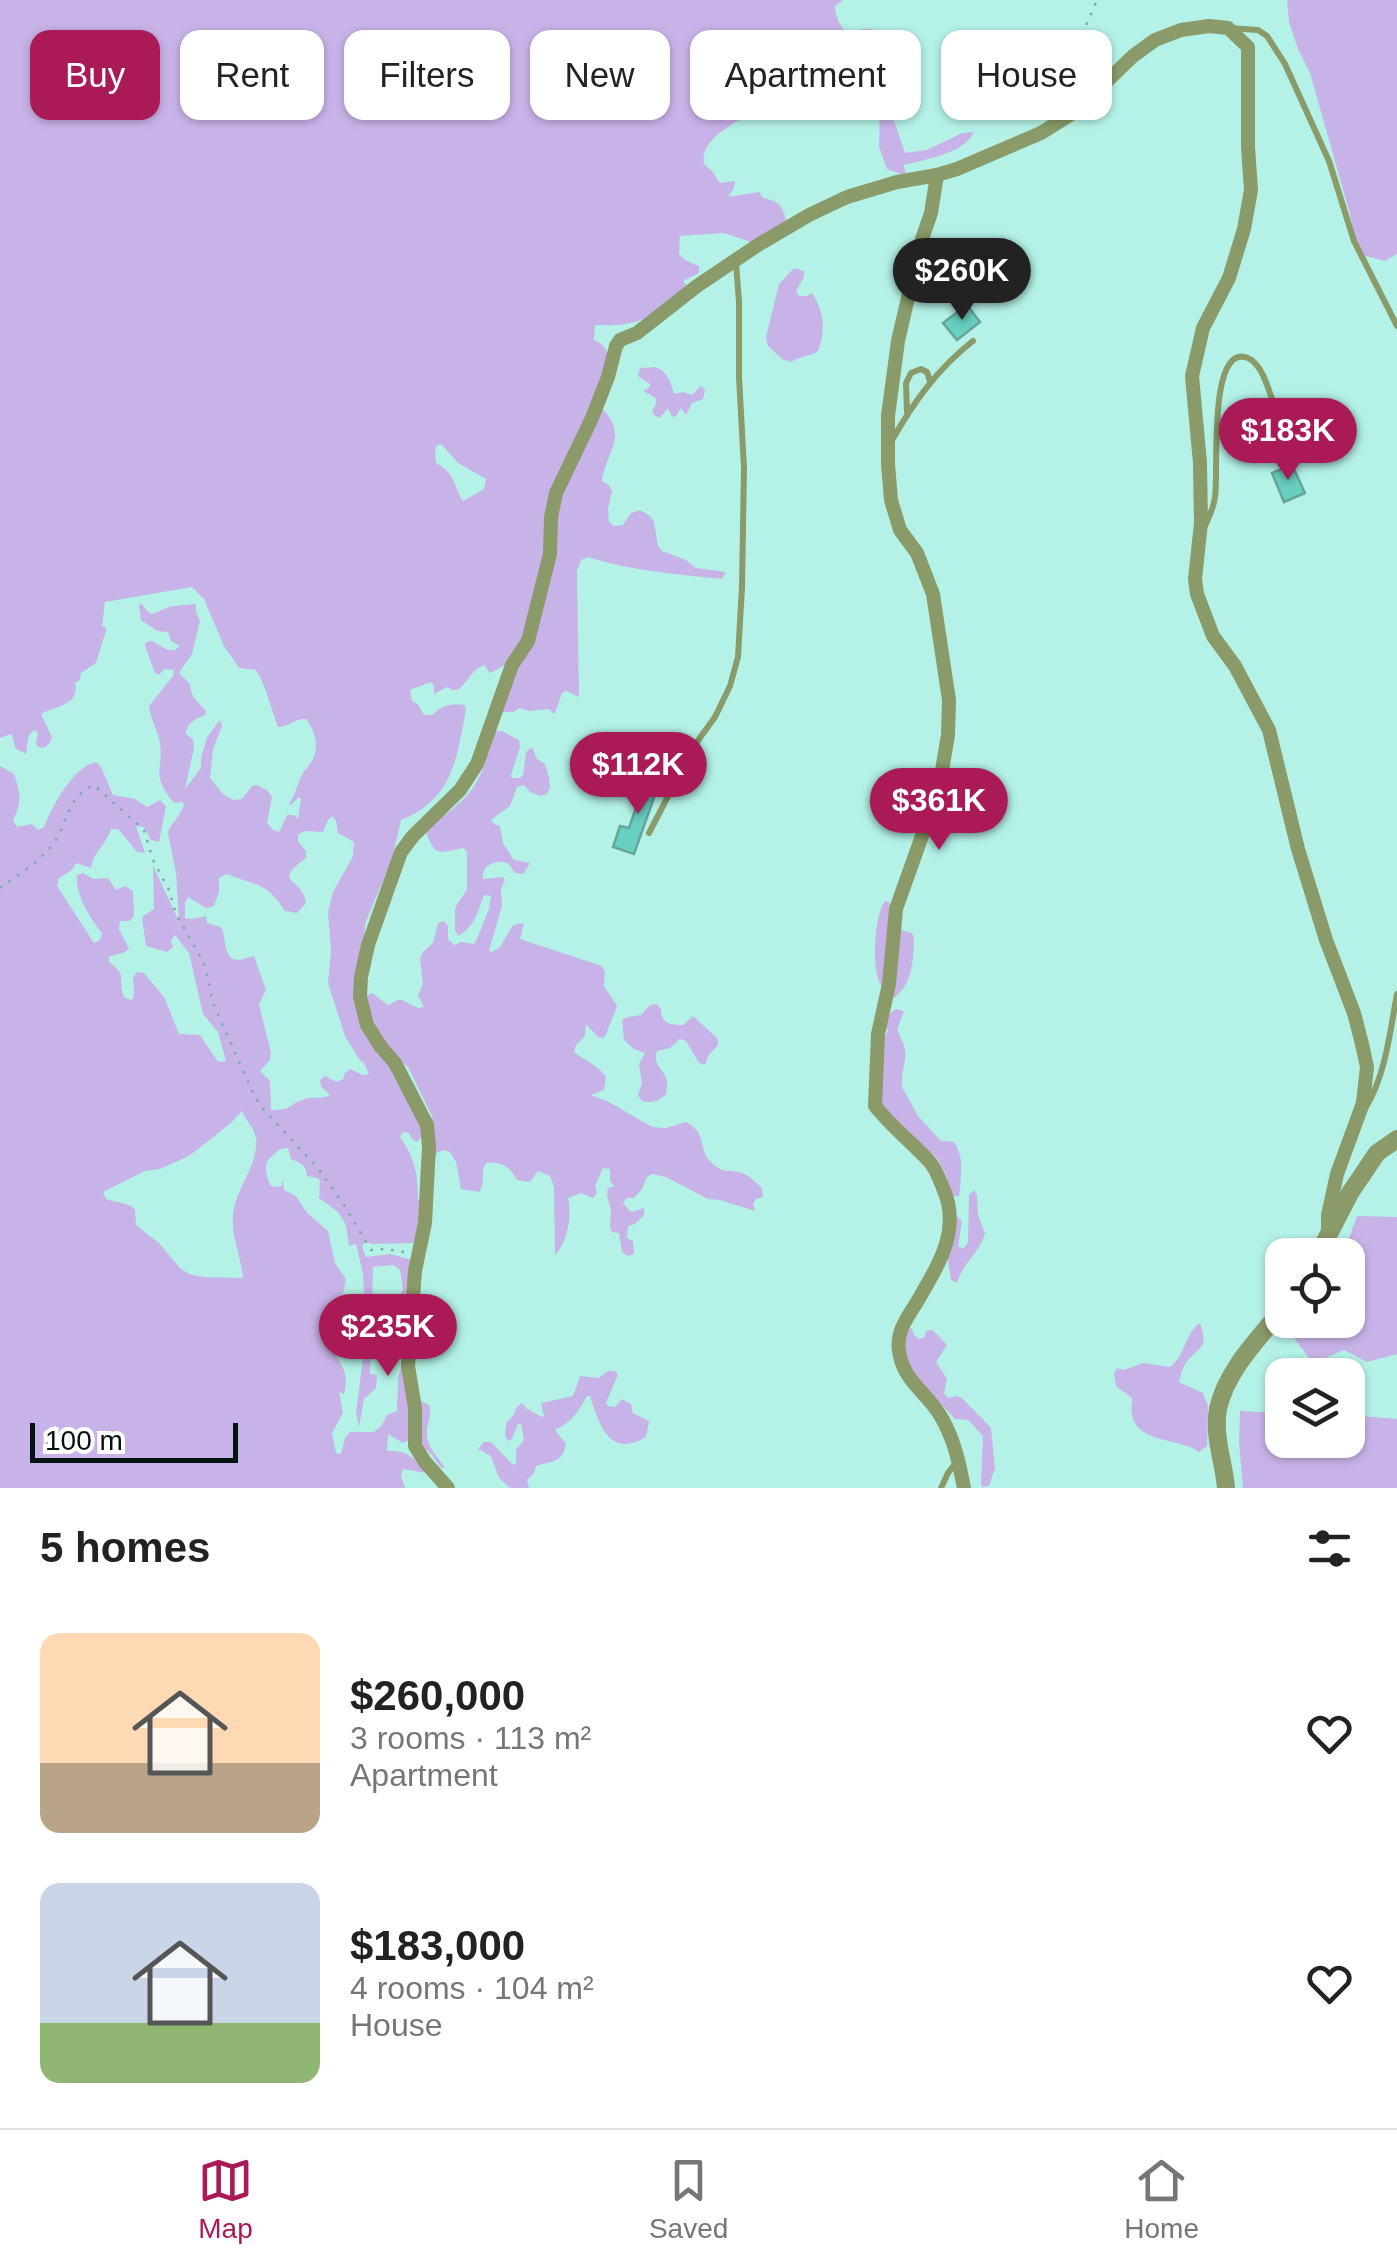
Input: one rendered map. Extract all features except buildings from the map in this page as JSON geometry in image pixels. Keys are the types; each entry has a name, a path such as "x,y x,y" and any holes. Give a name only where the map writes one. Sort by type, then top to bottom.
{"street":[{"path":"448,1488 415,1446 415,1408 408,1366 414,1271 425,1223 426,1125 395,1063 367,1025 360,997 368,944 402,852 460,790 477,764 512,665 528,641 550,554 556,492 592,418 616,346 697,286 809,215 847,197 937,175 1041,133 1076,112 1155,40 1181,30 1209,26 1228,28 1248,48 1250,190 1241,245 1203,328 1192,376 1200,463 1200,536 1195,578 1213,636 1235,666 1268,730 1298,849 1354,1013 1367,1067 1363,1102 1328,1215 1328,1236"},
{"path":"937,175 931,214 898,341 888,448 891,500 900,530 917,553 934,594 949,700 948,735 940,788 896,909 889,984 878,1034 874,1106 933,1166 950,1204 951,1230 928,1282 898,1334 905,1370 939,1412 956,1447 964,1488"},
{"path":"1328,1236 1377,1153 1397,1139"},
{"path":"1230,1483 1218,1442 1218,1410 1232,1376 1265,1330"}],"lane":[{"path":"1228,28 1258,30 1267,36 1284,64 1329,161 1354,240 1397,326"},
{"path":"650,833 730,686 738,657 744,468 736,262"},
{"path":"888,448 930,382 973,341"},
{"path":"1200,536 1215,499 1217,411 1225,370 1235,358 1244,356 1261,371 1282,429 1283,458"},
{"path":"907,413 906,382 910,373 922,369 930,382"},
{"path":"1358,1120 1375,1092 1397,994"},
{"path":"941,1488 958,1459"}],"path":[{"path":"1041,133 1037,114 1058,85 1098,0"},
{"path":"0,888 53,845 70,804 94,784 144,830 176,914 202,962 217,1013 262,1108 318,1168 371,1250 410,1252 418,1246"}],"shaded area":[{"path":"0,0 843,0 835,11 846,30 690,30 690,120 742,120 713,139 705,151 704,164 720,183 735,181 728,197 759,192 779,205 786,220 751,242 724,233 680,236 679,254 699,266 699,273 683,281 686,285 675,297 646,318 622,325 595,325 594,340 602,345 609,360 600,406 615,434 602,481 612,491 609,522 623,525 631,513 640,510 654,522 662,551 696,568 726,572 722,579 637,569 588,557 581,560 577,571 579,697 562,693 555,713 550,709 520,708 502,712 505,665 490,673 484,665 480,667 458,690 447,687 434,694 431,682 410,690 412,701 424,715 433,715 452,705 465,705 466,710 450,776 432,801 401,820 392,859 366,921 355,1000 398,1074 421,1124 417,1142 409,1133 403,1132 400,1137 412,1159 418,1200 422,1202 413,1243 366,1242 362,1246 366,1257 390,1254 412,1260 408,1304 404,1309 398,1300 403,1289 400,1270 393,1265 373,1267 370,1374 377,1375 376,1388 364,1399 359,1427 356,1412 366,1336 363,1274 356,1244 349,1246 346,1225 338,1212 319,1198 318,1178 307,1176 302,1165 291,1159 288,1148 280,1149 266,1168 271,1186 281,1187 283,1180 284,1190 296,1196 307,1213 328,1231 335,1263 346,1279 332,1345 346,1378 344,1394 339,1392 343,1413 332,1433 336,1453 341,1454 350,1432 374,1432 387,1415 397,1411 398,1378 401,1367 405,1367 417,1399 429,1405 428,1441 445,1468 413,1438 403,1443 388,1434 387,1451 410,1456 426,1473 403,1469 405,1488 0,1488 0,766 14,774 18,787 19,803 13,821 17,827 44,827 72,779 96,762 113,795 135,799 147,807 160,800 166,806 159,842 151,840 144,827 136,826 145,853 137,852 118,829 111,829 91,868 76,863 59,878 57,886 94,943 102,933 84,906 77,875 108,878 116,890 125,886 133,891 134,917 120,921 119,929 129,949 109,956 109,962 121,976 125,998 132,1000 133,978 137,972 144,973 164,997 179,1034 200,1035 218,1062 226,1061 218,1032 203,1014 189,953 175,935 173,947 167,952 146,946 142,917 154,909 153,866 179,921 168,833 184,805 174,803 162,784 161,749 149,706 174,670 155,673 145,646 152,641 168,650 180,646 171,641 168,632 157,631 141,620 141,603 152,614 172,606 196,604 200,621 192,654 179,673 206,711 186,730 194,748 185,789 201,768 207,737 220,720 210,778 233,800 242,799 252,786 267,790 272,797 267,823 279,832 287,815 298,819 301,799 289,804 313,759 316,743 306,719 278,727 256,670 239,668 224,646 204,599 192,587 105,602 102,626 106,631 96,663 81,673 70,701 41,714 52,737 49,744 38,747 35,730 29,737 26,754 15,748 12,734 0,738","holes":["441,444 458,463 486,479 484,489 463,501 450,475 436,463 437,445","333,816 338,833 354,842 353,856 333,892 328,912 328,983 345,1036 369,1074 350,1069 337,1082 325,1076 320,1080 321,1086 330,1095 271,1110 270,1081 260,1071 271,1053 259,1004 266,990 254,956 232,959 221,927 207,923 206,916 185,918 185,903 188,897 206,908 214,906 219,878 227,874 259,886 272,894 285,911 297,913 306,903 289,877 306,858 298,835 304,831 323,832","242,1111 256,1139 254,1159 233,1215 243,1278 189,1274 136,1225 135,1209 106,1199 103,1192 145,1171 189,1156"]},
{"path":"1287,0 1397,0 1397,254 1385,261 1358,254 1310,73 1289,22"},
{"path":"880,120 894,120 905,153 927,150 962,133 974,132 953,151 904,165 906,176 887,169 879,147"},
{"path":"794,268 804,271 796,291 799,296 812,293 823,328 818,351 791,362 768,346 766,337 779,284"},
{"path":"656,367 666,375 674,394 692,395 701,386 705,390 703,399 692,403 686,415 681,408 672,417 668,408 660,418 655,416 652,411 656,398 643,391 650,384 638,376 640,368"},
{"path":"494,731 519,740 512,778 523,775 526,752 532,747 537,759 545,764 550,788 540,796 524,785 517,787 510,806 491,820 500,826 503,843 514,860 530,863 523,874 515,873 503,862 490,864 484,870 483,879 505,880 489,951 500,947 513,925 524,923 520,939 602,966 604,986 617,1006 605,1037 599,1038 586,1024 585,1036 574,1052 606,1077 604,1090 591,1095 652,1127 666,1128 686,1122 700,1136 707,1157 716,1166 745,1174 762,1188 763,1197 753,1204 755,1211 708,1199 652,1174 634,1198 623,1203 631,1212 644,1208 644,1215 628,1226 627,1238 633,1241 634,1254 628,1256 622,1252 619,1233 611,1229 607,1192 614,1186 610,1169 603,1168 593,1198 581,1193 568,1198 568,1228 555,1255 554,1187 550,1176 538,1171 530,1182 517,1180 505,1166 486,1163 479,1192 461,1189 450,1152 437,1153 432,1165 432,1116 408,1067 374,1035 366,996 372,993 388,1005 400,999 424,1007 418,995 423,984 420,959 433,943 438,923 444,921 448,926 448,939 454,945 476,941 491,896 484,895 472,923 458,936 455,910 467,890 467,851 438,851 425,830 471,790 482,771"},
{"path":"885,901 890,903 888,923 912,933 914,939 908,979 894,998 888,997 883,989 876,967 877,925"},
{"path":"657,1004 665,1021 671,1024 683,1025 693,1016 718,1039 718,1045 705,1065 680,1039 670,1048 657,1051 657,1063 667,1081 666,1094 646,1102 638,1095 642,1083 639,1064 645,1053 624,1040 622,1020 641,1015 650,1005"},
{"path":"896,1009 904,1011 897,1030 905,1054 902,1087 918,1116 941,1141 954,1142 960,1155 959,1196 952,1196 936,1157 883,1111 876,1054 888,1031 888,1017"},
{"path":"974,1190 985,1233 957,1283 951,1280 947,1255 957,1216 962,1221 958,1247 964,1248 968,1242 969,1195"},
{"path":"1357,1216 1397,1217 1397,1354 1367,1362 1344,1350 1325,1358 1309,1358 1294,1338 1365,1338 1365,1238 1349,1238"},
{"path":"1200,1323 1203,1344 1185,1364 1179,1382 1203,1393 1208,1406 1207,1446 1199,1452 1152,1436 1136,1425 1132,1398 1116,1386 1114,1374 1117,1368 1124,1370 1143,1363 1170,1367"},
{"path":"912,1328 919,1339 933,1330 947,1345 936,1362 947,1379 944,1394 962,1398 991,1428 995,1468 989,1486 982,1487 981,1483 983,1436 968,1420 955,1419 911,1371 905,1352 905,1332"},
{"path":"608,1371 618,1375 606,1403 615,1407 622,1399 631,1404 633,1413 649,1421 646,1437 633,1443 614,1441 602,1427 587,1396 574,1416 555,1430 566,1444 562,1455 536,1466 527,1480 529,1488 510,1488 499,1478 491,1456 478,1449 484,1442 491,1442 513,1465 516,1463 516,1450 524,1440 521,1424 512,1439 508,1441 505,1434 506,1423 517,1407 522,1403 542,1417 541,1403 573,1396 580,1376 599,1378"},
{"path":"1240,1411 1265,1412 1265,1458 1365,1458 1365,1416 1397,1419 1397,1488 1243,1488"}]}
